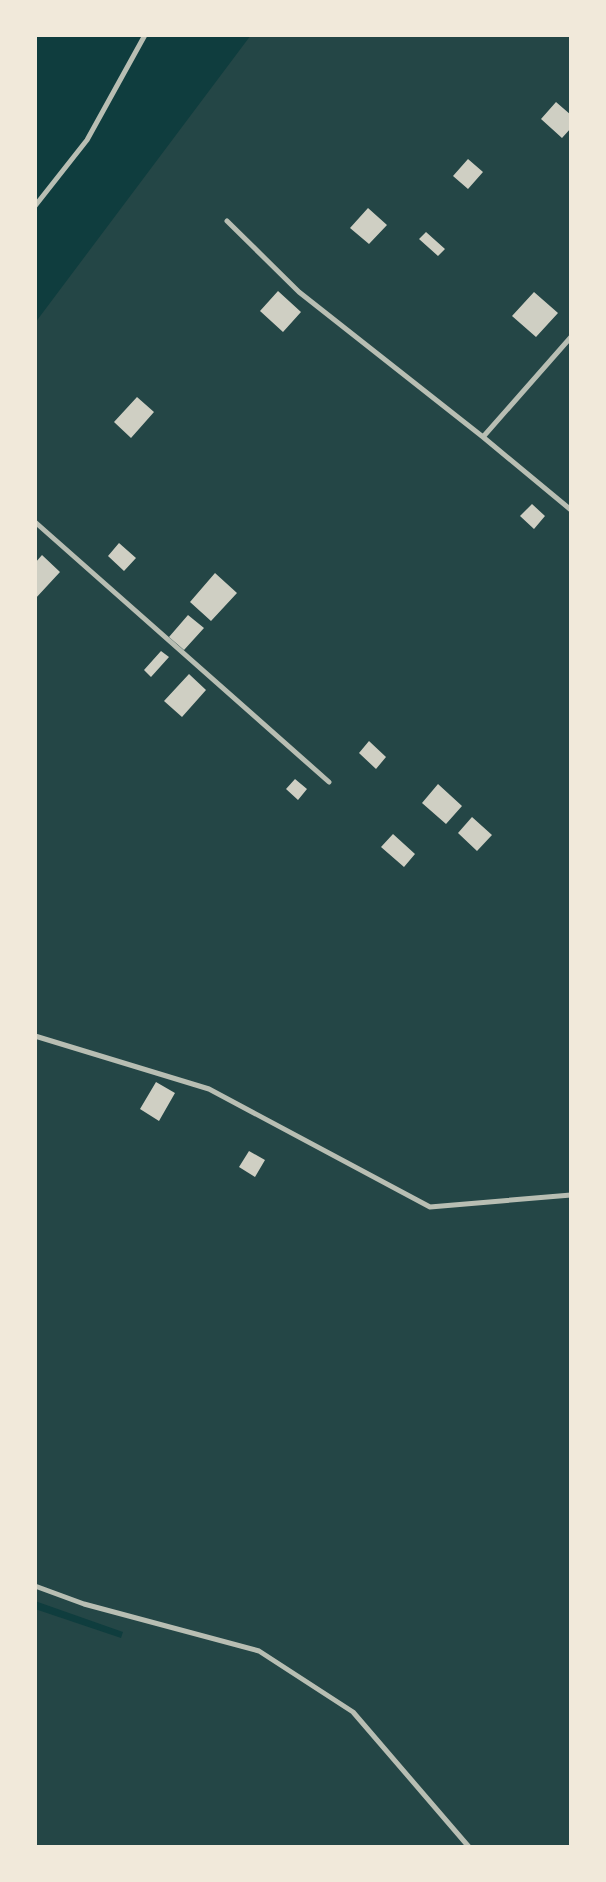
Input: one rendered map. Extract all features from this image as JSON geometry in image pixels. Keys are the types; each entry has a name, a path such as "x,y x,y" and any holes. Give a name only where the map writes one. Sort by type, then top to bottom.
{"lane":[{"path":"35,206 88,140 145,35"},
{"path":"227,220 299,292 571,510"},
{"path":"483,437 571,337"},
{"path":"35,522 330,782"},
{"path":"35,1037 209,1089 430,1207 571,1195"},
{"path":"35,1586 84,1604 259,1651 353,1712 469,1847"}],"shaded area":[{"path":"251,35 571,35 571,1847 35,1847 35,1609 121,1638 123,1632 35,1601 35,323"}],"building":[{"path":"556,102 571,115 571,128 562,138 541,119"},
{"path":"468,159 483,172 468,189 453,176"},
{"path":"368,208 387,225 369,244 350,228"},
{"path":"426,232 445,249 438,256 419,239"},
{"path":"278,291 301,312 283,332 260,311"},
{"path":"534,292 558,313 536,337 512,316"},
{"path":"137,397 154,412 131,438 114,422"},
{"path":"532,504 545,516 534,529 520,516"},
{"path":"119,543 136,558 124,571 108,556"},
{"path":"42,555 60,572 35,599 35,563"},
{"path":"215,573 237,593 211,621 190,602"},
{"path":"188,615 204,628 184,650 169,637"},
{"path":"161,651 169,657 151,677 144,670"},
{"path":"189,674 206,690 182,717 164,701"},
{"path":"369,741 386,757 376,769 359,753"},
{"path":"295,779 307,789 298,800 286,789"},
{"path":"438,784 462,806 446,824 422,803"},
{"path":"472,817 492,835 477,851 458,833"},
{"path":"393,834 415,854 404,867 381,847"},
{"path":"156,1082 175,1093 159,1121 140,1109"},
{"path":"249,1151 265,1160 255,1177 239,1167"}]}
